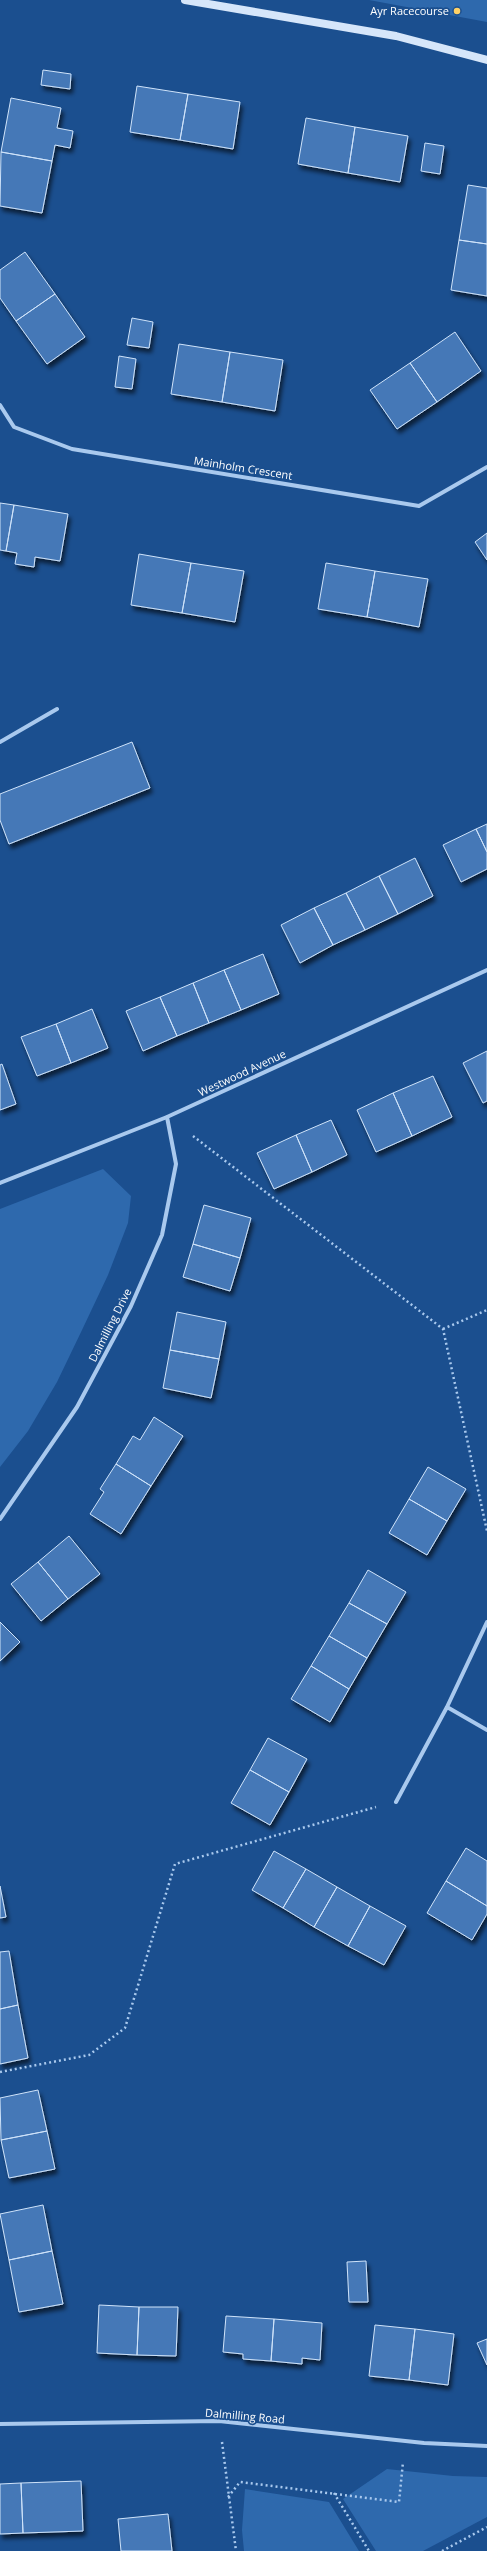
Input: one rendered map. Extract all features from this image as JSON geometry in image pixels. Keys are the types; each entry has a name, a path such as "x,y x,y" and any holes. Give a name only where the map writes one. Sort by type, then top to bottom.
{"street":[{"path":"186,0 396,36 487,60"},
{"name":"Mainholm Crescent","path":"0,405 14,427 72,449 419,506 487,466"},
{"path":"0,742 57,709"},
{"name":"Westwood Avenue","path":"0,1183 168,1117 487,970"},
{"name":"Dalmilling Drive","path":"0,1519 77,1407 131,1306 162,1235 176,1164 168,1117"},
{"path":"396,1802 447,1707 487,1622"},
{"path":"447,1707 487,1730"},
{"name":"Dalmilling Road","path":"0,2424 219,2422 405,2441 487,2446"}],"path":[{"path":"168,1117 443,1329 487,1530"},
{"path":"443,1329 487,1310"},
{"path":"0,2072 89,2055 125,2028 176,1864 396,1802"},
{"path":"219,2422 236,2551"},
{"path":"228,2497 240,2482 399,2502 405,2441"},
{"path":"334,2493 369,2551"},
{"path":"442,2551 487,2527"}],"shaded area":[{"name":"Ayr Racecourse","path":"369,0 487,0 487,22"},
{"path":"103,1169 131,1196 128,1223 108,1275 57,1382 28,1431 0,1467 0,1209"},
{"path":"387,2469 453,2476 487,2477 487,2517 423,2551 376,2551 343,2499"},
{"path":"245,2489 329,2502 359,2551 244,2551 242,2530"}],"building":[{"path":"43,70 71,74 70,89 41,85"},
{"path":"137,86 188,94 180,140 130,132"},
{"path":"188,94 240,102 233,149 180,140"},
{"path":"11,98 61,108 57,128 73,131 70,148 55,145 52,161 1,152"},
{"path":"306,118 355,127 348,173 298,164"},
{"path":"355,127 408,136 400,182 348,173"},
{"path":"425,143 444,146 440,174 421,171"},
{"path":"1,152 52,161 42,213 0,206"},
{"path":"468,185 487,188 487,244 459,240"},
{"path":"459,240 487,244 487,296 451,290"},
{"path":"25,252 55,294 16,321 0,298 0,270"},
{"path":"55,294 85,337 47,364 16,321"},
{"path":"132,318 153,322 149,348 127,345"},
{"path":"455,332 481,371 437,402 410,363"},
{"path":"179,344 230,352 222,402 171,394"},
{"path":"230,352 283,360 275,411 222,402"},
{"path":"119,356 136,359 132,389 115,387"},
{"path":"410,363 437,402 397,429 370,390"},
{"path":"0,503 14,505 6,551 0,550"},
{"path":"14,505 68,514 60,561 35,557 34,567 15,564 17,553 6,551"},
{"path":"487,533 487,560 475,542"},
{"path":"139,554 191,563 182,613 131,605"},
{"path":"191,563 244,571 235,622 182,613"},
{"path":"326,563 375,571 367,617 318,609"},
{"path":"375,571 428,579 419,627 367,617"},
{"path":"132,742 150,788 9,844 0,820 0,794"},
{"path":"487,824 487,852 476,829"},
{"path":"476,829 487,852 487,869 461,882 443,845"},
{"path":"415,858 433,896 398,914 379,876"},
{"path":"379,876 398,914 365,930 346,893"},
{"path":"346,893 365,930 333,945 314,908"},
{"path":"314,908 333,945 300,963 281,925"},
{"path":"263,954 279,994 241,1010 224,970"},
{"path":"224,970 241,1010 209,1023 193,983"},
{"path":"193,983 209,1023 177,1036 160,997"},
{"path":"160,997 177,1036 143,1051 126,1011"},
{"path":"92,1009 108,1048 71,1063 56,1024"},
{"path":"56,1024 71,1063 37,1076 21,1037"},
{"path":"487,1051 487,1101 483,1103 463,1063"},
{"path":"2,1064 16,1104 0,1110 0,1065"},
{"path":"433,1076 452,1117 412,1136 393,1093"},
{"path":"393,1093 412,1136 376,1152 357,1110"},
{"path":"331,1120 347,1155 312,1172 296,1135"},
{"path":"296,1135 312,1172 274,1189 257,1153"},
{"path":"204,1205 251,1218 240,1258 193,1244"},
{"path":"193,1244 240,1258 230,1291 183,1277"},
{"path":"177,1312 226,1322 219,1359 170,1350"},
{"path":"170,1350 219,1359 211,1398 163,1388"},
{"path":"154,1417 183,1436 151,1486 116,1464 133,1436 140,1440"},
{"path":"116,1464 151,1486 121,1534 90,1514 104,1492 100,1489"},
{"path":"428,1467 466,1489 447,1521 409,1499"},
{"path":"409,1499 447,1521 427,1555 389,1533"},
{"path":"69,1536 100,1574 68,1599 38,1562"},
{"path":"38,1562 68,1599 41,1621 11,1584"},
{"path":"368,1570 406,1592 387,1624 349,1603"},
{"path":"349,1603 387,1624 367,1658 329,1636"},
{"path":"0,1622 20,1642 0,1661"},
{"path":"329,1636 367,1658 349,1689 311,1666"},
{"path":"311,1666 349,1689 330,1722 291,1699"},
{"path":"268,1738 307,1759 289,1792 250,1770"},
{"path":"250,1770 289,1792 270,1825 231,1803"},
{"path":"466,1848 487,1861 487,1906 446,1881"},
{"path":"274,1851 306,1869 283,1908 252,1890"},
{"path":"306,1869 337,1887 314,1927 283,1908"},
{"path":"446,1881 487,1906 487,1914 472,1940 427,1913"},
{"path":"0,1886 6,1917 0,1918"},
{"path":"337,1887 370,1906 348,1946 314,1927"},
{"path":"370,1906 406,1926 384,1965 348,1946"},
{"path":"9,1951 18,2005 0,2009 0,1952"},
{"path":"18,2005 28,2058 0,2064 0,2009"},
{"path":"38,2090 47,2131 1,2140 0,2098"},
{"path":"47,2131 55,2169 9,2178 1,2140"},
{"path":"43,2205 52,2251 9,2260 0,2214"},
{"path":"52,2251 63,2304 19,2312 9,2260"},
{"path":"366,2261 368,2302 349,2302 347,2262"},
{"path":"99,2305 139,2307 137,2355 97,2353"},
{"path":"139,2307 178,2307 176,2356 137,2355"},
{"path":"226,2316 274,2319 271,2361 243,2359 243,2354 223,2352"},
{"path":"274,2319 322,2323 320,2360 302,2358 302,2364 271,2361"},
{"path":"375,2325 415,2329 409,2380 369,2376"},
{"path":"415,2329 454,2334 448,2385 409,2380"},
{"path":"487,2339 487,2365 477,2343"},
{"path":"81,2481 83,2531 23,2533 21,2483"},
{"path":"21,2483 23,2533 0,2534 0,2484"},
{"path":"168,2514 172,2551 121,2551 118,2519"}],"place":[{"name":"Ayr Racecourse","path":"457,11"}]}
